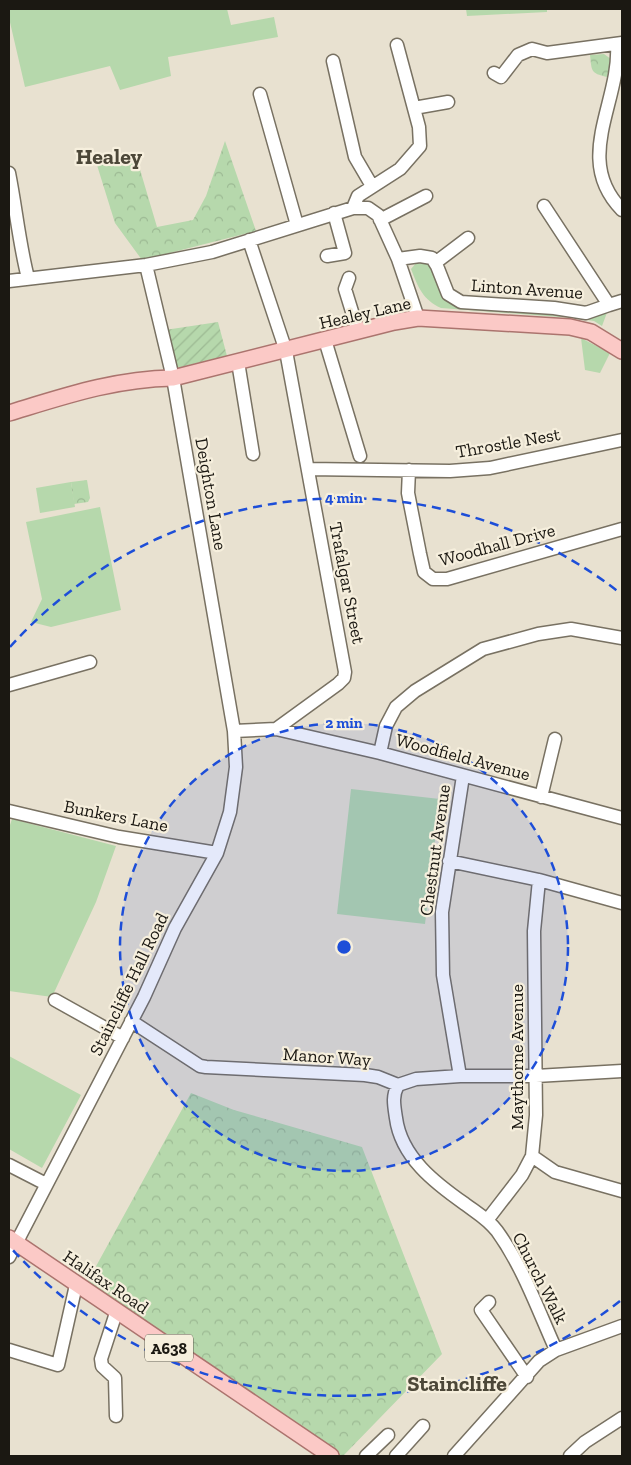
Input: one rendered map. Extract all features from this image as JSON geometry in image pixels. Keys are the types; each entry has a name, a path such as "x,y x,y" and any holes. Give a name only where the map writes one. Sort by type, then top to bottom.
{"main road":[{"name":"Healey Lane","path":"9,414 88,388 139,379 173,378 286,351 394,322 418,318 570,327 590,332 622,351"},
{"name":"Halifax Road","path":"12,1240 116,1313 332,1456"}],"street":[{"path":"494,72 501,77 518,55 532,49 547,53 620,44 618,61 600,134 599,162 606,185 622,210"},
{"path":"353,208 358,196 400,169 420,146 419,127 397,45"},
{"path":"333,61 343,98 354,157 372,186"},
{"path":"260,94 297,224"},
{"path":"414,108 448,102"},
{"path":"9,173 17,213 19,243 28,278"},
{"path":"380,220 427,198 420,184"},
{"path":"544,206 609,305"},
{"path":"9,281 146,265 212,252 334,213 353,208 368,208 378,215 398,259 418,318"},
{"path":"327,256 345,253 334,213"},
{"path":"398,259 420,256 432,258 435,263 468,238"},
{"name":"Trafalgar Street","path":"248,240 286,351 345,672 344,678 338,684 276,729"},
{"name":"Linton Avenue","path":"435,263 448,294 461,302 554,308 586,313 622,302"},
{"name":"Deighton Lane","path":"146,265 173,378 234,731"},
{"path":"349,278 345,289 358,331"},
{"path":"326,340 360,456"},
{"path":"238,362 253,454"},
{"name":"Throstle Nest","path":"308,469 450,471 490,468 622,440"},
{"name":"Woodhall Drive","path":"409,470 408,493 420,554 424,572 433,579 447,579 622,529"},
{"path":"380,753 386,726 396,707 415,691 483,649 538,634 571,629 622,638"},
{"path":"9,685 90,662"},
{"name":"Woodfield Avenue","path":"234,731 276,729 380,753 622,818"},
{"name":"Staincliffe Hall Road","path":"9,1257 12,1240 46,1184 123,1038 174,928 217,852 230,812 236,767 234,731"},
{"path":"540,797 555,739"},
{"name":"Chestnut Avenue","path":"460,1076 443,975 442,912 463,776"},
{"name":"Bunkers Lane","path":"9,811 119,837 217,852"},
{"path":"449,861 539,880 622,903"},
{"name":"Maythorne Avenue","path":"488,1219 522,1175 532,1156 536,1115 534,932 539,880"},
{"path":"55,1000 123,1038"},
{"name":"Manor Way","path":"131,1021 200,1066 365,1075 398,1085"},
{"path":"398,1085 416,1079 460,1076 536,1076 622,1071"},
{"name":"Church Walk","path":"398,1085 393,1098 397,1122 400,1135 414,1159 430,1179 488,1219 524,1277 556,1350"},
{"path":"532,1156 555,1172 622,1191"},
{"path":"9,1165 46,1184"},
{"path":"9,1350 58,1365 76,1285"},
{"path":"490,1302 481,1310 526,1377"},
{"path":"116,1313 101,1359 102,1366 116,1378 116,1416"},
{"path":"454,1456 539,1361 556,1350 622,1326"},
{"path":"570,1456 585,1442 622,1418"},
{"path":"396,1456 423,1426"},
{"path":"366,1456 388,1435"}],"green space":[{"path":"9,9 227,9 231,25 274,17 278,37 168,57 171,76 120,90 110,66 25,87 9,18"},
{"path":"466,9 547,9 547,12 467,16"},
{"path":"604,54 611,59 607,77 597,74 591,65 590,55"},
{"path":"225,141 256,231 142,260 115,223 96,162 136,156 157,227 193,220 206,196"},
{"path":"417,262 430,264 446,296 608,310 602,326 594,321 573,318 441,308 425,297 419,287 411,269"},
{"path":"218,322 227,356 177,368 173,364 165,330"},
{"path":"581,338 610,353 600,373 585,370"},
{"path":"87,480 90,498 88,502 74,504 71,482"},
{"path":"71,482 75,507 40,513 36,488"},
{"path":"100,507 121,610 51,627 31,622 42,599 26,522"},
{"path":"351,789 440,799 425,924 337,914"},
{"path":"12,819 116,846 96,902 52,997 9,991 9,828"},
{"path":"9,1056 81,1095 42,1168 9,1149"},
{"path":"191,1093 234,1110 362,1147 442,1354 343,1456 331,1456 83,1290"}],"district":[{"name":"Healey","path":"109,156"},
{"name":"Staincliffe","path":"457,1383"}]}
